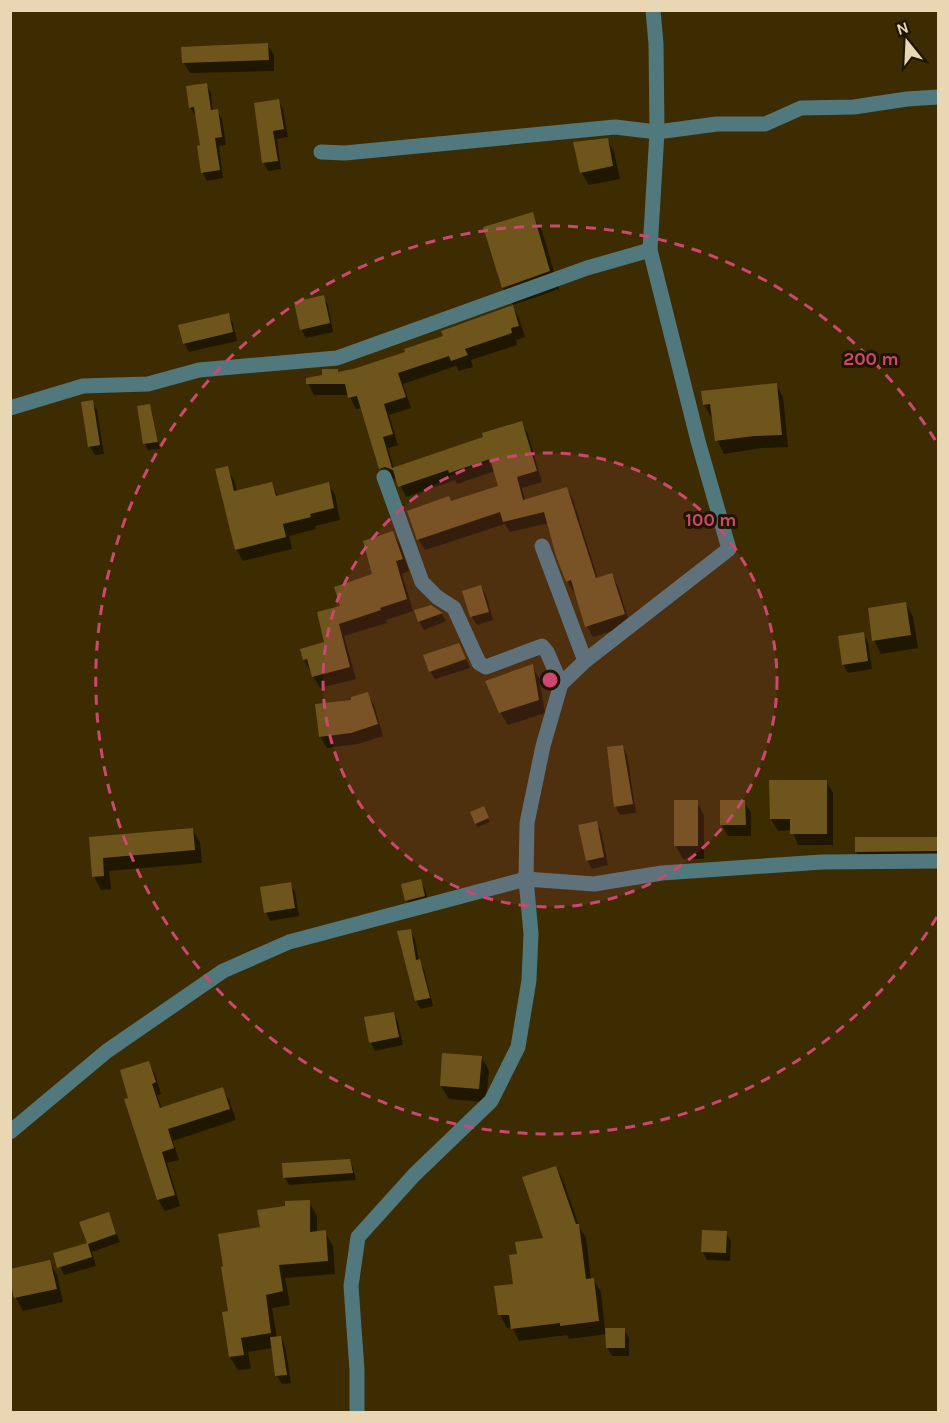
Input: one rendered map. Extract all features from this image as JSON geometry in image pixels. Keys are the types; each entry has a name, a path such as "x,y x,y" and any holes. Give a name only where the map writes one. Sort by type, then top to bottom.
{"street":[{"path":"357,1413 357,1370 351,1286 358,1237 414,1175 491,1101 518,1047 529,980 531,934 526,879 527,823 543,747 561,684 585,661 729,549 698,441 650,250 657,132 656,44 653,10"},
{"path":"321,152 345,153 615,127 657,132 717,124 765,124 801,108 854,107 939,97"},
{"path":"10,408 83,386 148,384 199,370 337,358 587,268 650,250"},
{"path":"384,477 422,582 437,597 454,608 479,663 486,667 542,646 561,684"},
{"path":"542,546 585,661"},
{"path":"10,1132 107,1051 223,971 289,942 526,879 594,884 662,873 822,862 939,861"}],"building":[{"path":"268,43 269,60 182,63 181,47"},
{"path":"207,83 211,110 218,109 222,137 215,138 220,170 201,173 197,146 200,145 194,107 189,108 186,86"},
{"path":"279,99 284,129 273,131 278,161 262,163 254,103"},
{"path":"608,138 613,166 580,173 573,142"},
{"path":"533,212 550,271 502,288 483,227"},
{"path":"324,295 330,323 300,330 294,302"},
{"path":"513,305 519,326 511,328 512,333 465,349 468,355 451,361 449,356 398,373 406,397 384,404 393,434 383,437 392,468 483,437 482,433 522,421 537,471 517,477 523,500 567,487 596,578 612,573 625,614 585,627 571,580 566,582 556,556 544,512 503,522 500,512 417,540 407,511 449,496 451,501 498,486 490,459 398,487 393,470 385,467 379,469 357,396 348,398 345,384 306,384 306,378 322,375 322,369 338,369 338,372 353,369 405,352 404,349 443,336 441,331"},
{"path":"229,313 233,332 183,344 178,325"},
{"path":"777,383 782,435 715,441 710,404 703,405 701,391"},
{"path":"93,400 100,445 88,447 81,402"},
{"path":"150,404 158,442 143,444 137,406"},
{"path":"228,466 234,491 272,482 276,496 329,482 334,508 283,524 286,537 235,550 215,469"},
{"path":"393,531 403,559 396,561 407,599 339,624 350,667 312,677 307,659 303,660 300,649 324,642 317,612 340,606 334,587 372,574 363,541"},
{"path":"481,585 489,612 470,617 462,591"},
{"path":"906,602 911,635 872,641 868,608"},
{"path":"431,605 443,613 418,622 414,610"},
{"path":"864,632 868,661 842,665 838,636"},
{"path":"459,643 466,659 429,672 423,655"},
{"path":"533,664 539,700 499,713 485,681"},
{"path":"368,692 378,724 351,733 319,737 315,704 351,700 351,697"},
{"path":"623,745 633,804 614,807 607,747"},
{"path":"769,780 827,780 827,834 790,834 790,819 770,819"},
{"path":"674,800 698,800 698,846 674,846"},
{"path":"720,800 745,800 746,825 720,825"},
{"path":"484,806 489,818 475,824 470,812"},
{"path":"597,821 604,857 586,861 578,825"},
{"path":"193,828 195,850 103,858 104,876 92,877 89,837"},
{"path":"855,837 939,837 939,851 855,852"},
{"path":"421,879 425,896 405,901 401,884"},
{"path":"291,882 295,908 264,913 260,887"},
{"path":"411,929 416,960 420,959 430,998 415,1001 397,931"},
{"path":"394,1012 399,1037 369,1043 364,1017"},
{"path":"442,1053 482,1056 479,1089 440,1086"},
{"path":"149,1061 156,1082 152,1084 160,1108 223,1087 230,1109 168,1129 174,1148 162,1152 175,1195 157,1200 124,1099 128,1098 120,1070"},
{"path":"350,1159 353,1173 283,1178 282,1163"},
{"path":"556,1166 576,1224 579,1224 586,1279 594,1278 599,1321 511,1329 509,1315 498,1315 494,1286 513,1284 509,1255 517,1254 515,1242 543,1238 522,1177"},
{"path":"310,1200 310,1232 326,1230 328,1261 279,1265 283,1291 266,1295 271,1333 241,1338 244,1355 229,1357 222,1312 228,1311 218,1234 260,1227 257,1210 285,1206 285,1201"},
{"path":"109,1212 116,1234 88,1244 92,1257 57,1268 53,1253 87,1243 79,1222"},
{"path":"702,1230 727,1231 726,1253 701,1252"},
{"path":"50,1260 57,1289 14,1298 10,1269"},
{"path":"605,1328 625,1328 625,1348 606,1348"},
{"path":"281,1336 287,1375 275,1376 270,1337"}]}
